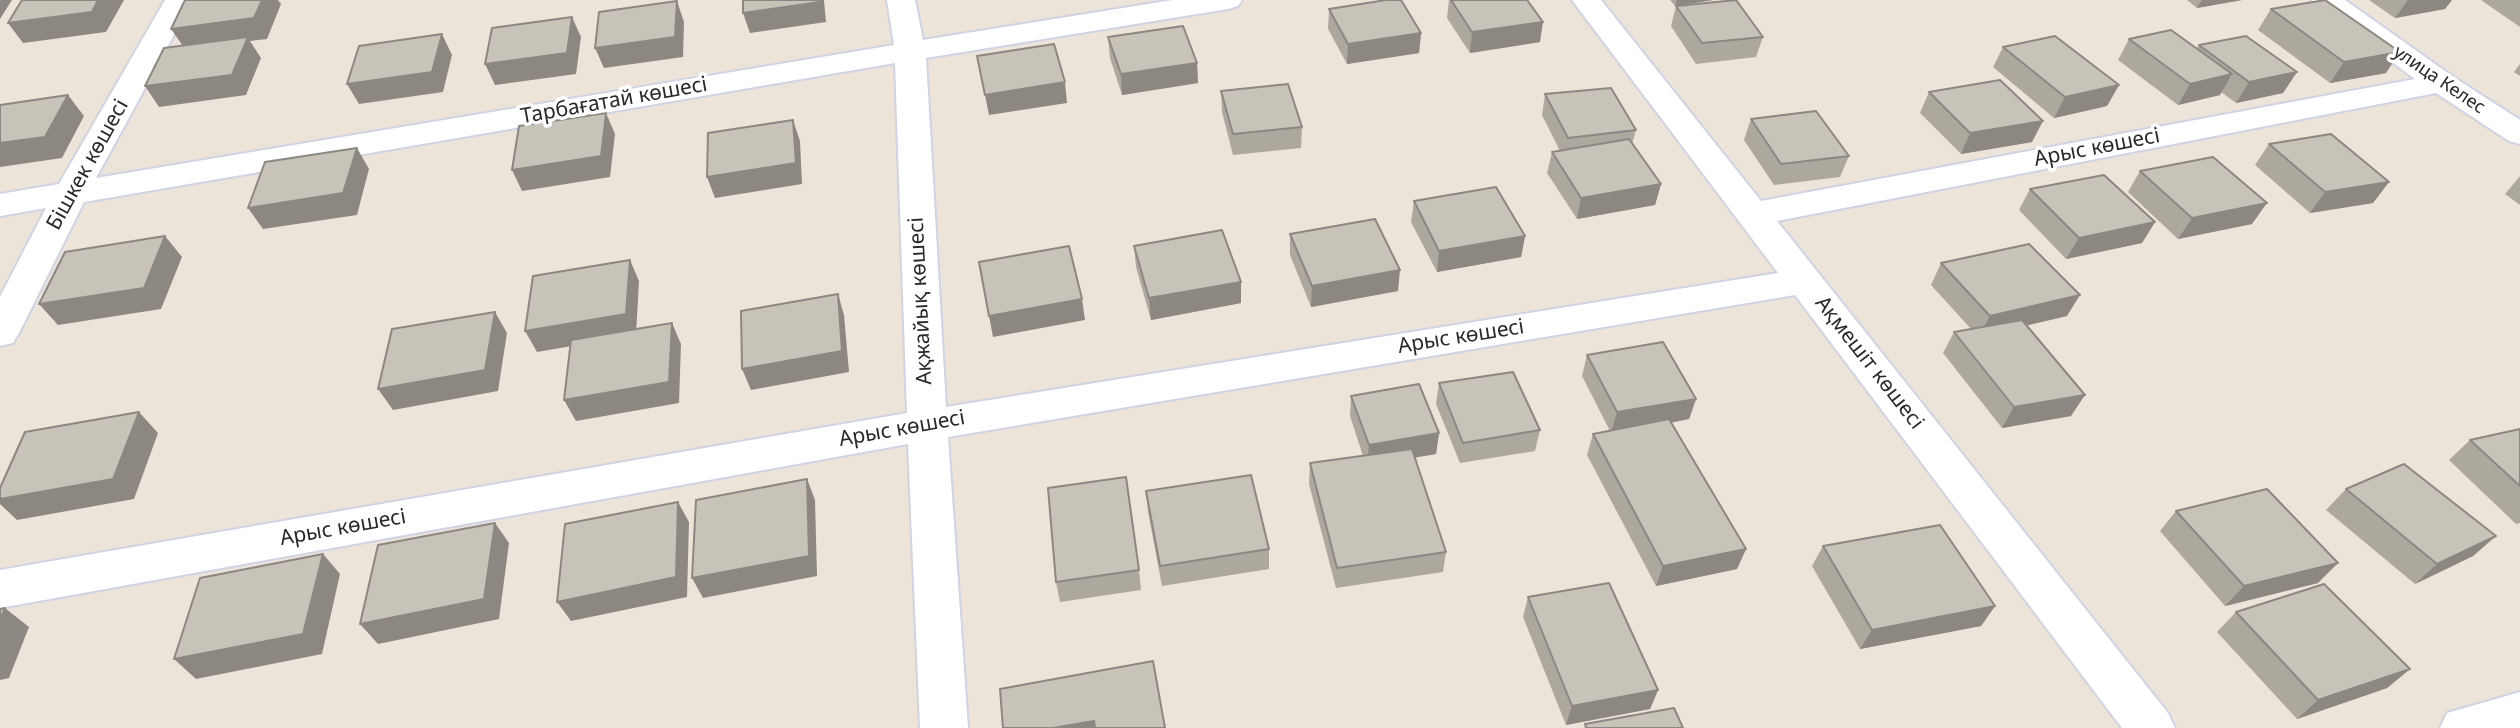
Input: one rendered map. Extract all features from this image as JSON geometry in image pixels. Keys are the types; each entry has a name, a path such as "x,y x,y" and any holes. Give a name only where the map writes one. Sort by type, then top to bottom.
{"street":[{"name":"Бішкек көшесі","path":"0,332 71,193 179,0"},
{"name":"Ақжайық көшесі","path":"901,0 910,51 944,728"},
{"name":"Тарбағатай көшесі","path":"0,205 1228,0"},
{"name":"Ақмешіт көшесі","path":"1586,0 2151,728"},
{"name":"улица Келеc","path":"2326,0 2441,83 2520,134"},
{"name":"Арыс көшесі","path":"1753,214 2441,83"},
{"name":"Арыс көшесі","path":"0,589 927,425 1805,281"},
{"path":"2464,728 2520,714"}],"building":[{"path":"22,0 98,0 92,12 8,23"},
{"path":"185,0 262,0 254,18 171,29"},
{"path":"743,0 820,0 820,2 743,13"},
{"path":"1401,0 1421,33 1348,44 1329,9"},
{"path":"1451,0 1527,0 1543,22 1472,32"},
{"path":"1736,0 1763,37 1702,43 1676,6"},
{"path":"2325,0 2400,52 2344,62 2271,9"},
{"path":"677,1 675,37 595,48 599,12"},
{"path":"572,17 567,53 485,64 492,28"},
{"path":"1183,26 1197,63 1121,74 1108,37"},
{"path":"2171,30 2232,74 2190,84 2129,39"},
{"path":"442,34 432,72 347,84 359,46"},
{"path":"2055,36 2119,85 2065,97 2003,47"},
{"path":"2246,36 2297,72 2249,82 2199,45"},
{"path":"248,37 232,75 145,86 164,48"},
{"path":"1054,44 1065,82 985,95 977,56"},
{"path":"2000,80 2043,121 1970,133 1929,92"},
{"path":"1288,84 1302,127 1233,134 1221,91"},
{"path":"1611,88 1636,130 1568,138 1545,94"},
{"path":"68,95 45,137 0,143 0,105"},
{"path":"1816,111 1849,156 1781,164 1751,119"},
{"path":"606,113 601,156 512,170 519,126"},
{"path":"793,120 796,163 707,177 708,133"},
{"path":"2331,134 2389,182 2325,192 2269,144"},
{"path":"1629,139 1661,184 1581,198 1552,152"},
{"path":"357,148 343,193 248,208 265,162"},
{"path":"2213,157 2267,203 2192,218 2140,171"},
{"path":"2104,175 2155,222 2079,238 2030,189"},
{"path":"1496,187 1525,236 1439,251 1414,201"},
{"path":"1375,219 1400,270 1312,286 1290,234"},
{"path":"1222,230 1241,282 1149,298 1134,246"},
{"path":"165,236 144,288 39,304 65,252"},
{"path":"2029,244 2080,295 1990,316 1941,263"},
{"path":"1069,246 1082,299 989,316 979,262"},
{"path":"630,260 626,314 525,331 533,276"},
{"path":"838,294 842,351 742,369 741,311"},
{"path":"495,312 485,370 378,389 392,329"},
{"path":"2022,320 2085,395 2014,407 1954,332"},
{"path":"672,323 669,382 564,400 571,340"},
{"path":"1663,342 1696,399 1617,412 1587,355"},
{"path":"1513,372 1540,430 1463,443 1439,383"},
{"path":"1419,384 1439,433 1369,445 1351,396"},
{"path":"139,412 113,479 0,499 0,488 25,432"},
{"path":"1669,419 1746,549 1663,566 1593,434"},
{"path":"2520,429 2520,486 2470,440"},
{"path":"1412,449 1446,552 1337,568 1310,463"},
{"path":"2404,464 2496,536 2437,564 2346,489"},
{"path":"1251,475 1269,549 1160,566 1146,491"},
{"path":"1126,477 1139,570 1056,582 1048,488"},
{"path":"807,479 809,556 692,578 696,500"},
{"path":"2267,489 2338,563 2244,586 2176,511"},
{"path":"678,502 676,577 557,602 565,524"},
{"path":"495,523 484,599 360,624 378,545"},
{"path":"1940,525 1995,606 1872,630 1823,546"},
{"path":"323,554 303,634 174,659 200,578"},
{"path":"1609,583 1658,690 1572,706 1528,597"},
{"path":"2324,584 2410,669 2318,700 2236,612"},
{"path":"1153,661 1165,728 1095,728 1094,721 1053,728 1003,728 1000,689"},
{"path":"1674,708 1683,728 1586,728 1585,724"}]}
